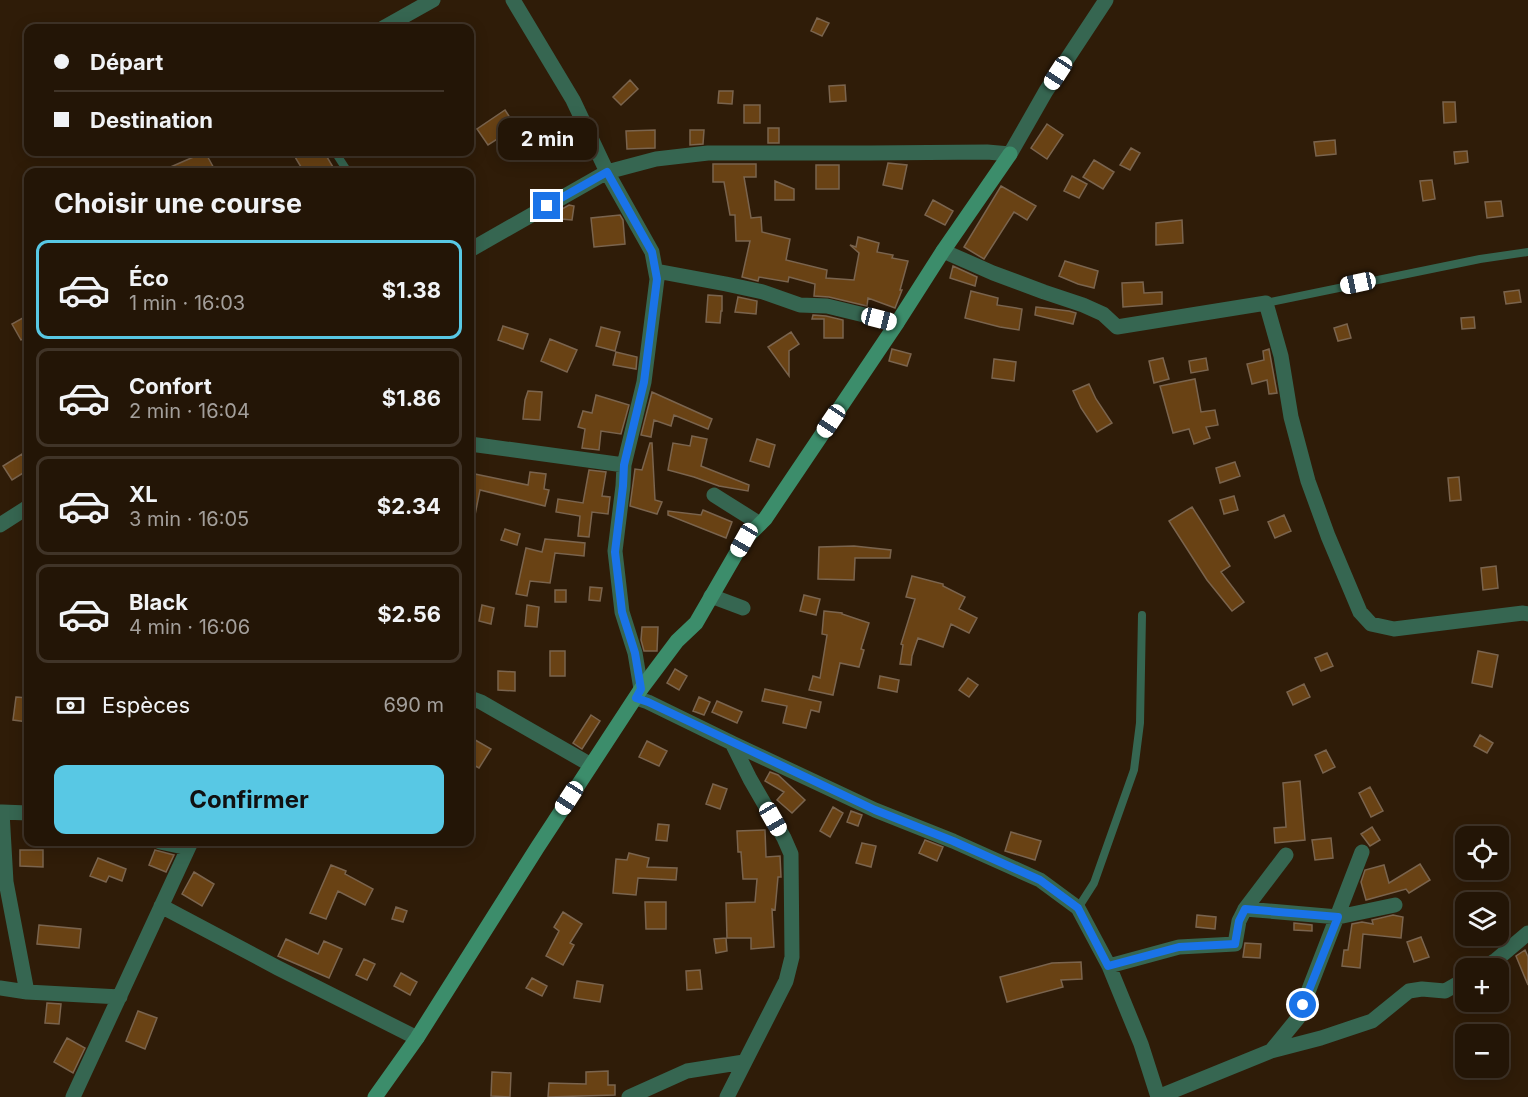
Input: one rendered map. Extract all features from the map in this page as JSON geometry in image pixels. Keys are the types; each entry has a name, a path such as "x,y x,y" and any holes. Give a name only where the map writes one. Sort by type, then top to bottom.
{"street":[{"path":"390,24 433,0"},
{"path":"513,0 573,100 607,172 652,252 656,271 657,279 644,382 624,465 615,552 622,612 635,653 638,693 648,702 875,810 953,841 1040,880 1078,908 1108,966 1141,1044 1158,1097 1271,1051 1372,1021 1409,991 1422,989 1445,991 1455,985"},
{"path":"375,1097 417,1038 638,693 677,641 696,623 744,540 765,519 1010,154 1046,91 1106,0"},
{"path":"474,248 607,172 656,159 708,153 987,152 1010,154"},
{"path":"943,251 993,273 1083,305 1103,314 1116,327 1266,303 1281,356 1291,417 1308,481 1360,612 1371,624 1394,629 1528,614"},
{"path":"656,271 763,292 800,304 827,306 897,323"},
{"path":"474,445 624,465"},
{"path":"714,495 760,524"},
{"path":"0,525 24,510"},
{"path":"711,596 743,608"},
{"path":"474,699 591,765"},
{"path":"727,1097 786,981 792,957 791,854 732,743"},
{"path":"24,813 1,812 6,882 27,992"},
{"path":"73,1097 190,846"},
{"path":"1271,1051 1298,1018 1362,852"},
{"path":"1108,966 1179,947 1235,944 1239,921 1245,909 1286,855"},
{"path":"1245,909 1338,917 1395,905"},
{"path":"161,906 417,1038"},
{"path":"1498,958 1528,933"},
{"path":"0,988 120,998"},
{"path":"629,1097 687,1071 744,1062"}],"lane":[{"path":"1266,303 1480,258 1528,252"},
{"path":"1078,908 1094,883 1134,770 1140,723 1142,615"}],"building":[{"path":"817,18 829,23 822,36 811,31"},
{"path":"630,80 638,89 621,105 613,97"},
{"path":"845,85 846,101 830,102 829,86"},
{"path":"719,91 733,91 732,104 718,103"},
{"path":"1443,102 1455,102 1456,122 1444,123"},
{"path":"744,105 760,105 760,123 744,123"},
{"path":"505,110 516,127 488,145 477,129"},
{"path":"1047,124 1063,135 1047,159 1031,148"},
{"path":"768,128 779,128 779,143 768,143"},
{"path":"655,130 655,148 627,149 626,131"},
{"path":"690,130 704,130 703,144 690,145"},
{"path":"1335,140 1336,154 1316,156 1314,142"},
{"path":"1131,148 1140,153 1130,170 1120,165"},
{"path":"1467,151 1468,162 1455,164 1454,152"},
{"path":"196,156 207,156 214,168 168,168"},
{"path":"294,156 326,156 334,168 302,168"},
{"path":"1094,160 1114,172 1103,189 1083,177"},
{"path":"888,163 907,165 902,189 883,185"},
{"path":"713,164 756,164 756,177 744,177 751,218 761,217 762,232 790,239 786,260 827,270 826,278 854,280 859,253 850,245 856,247 858,237 879,243 877,252 908,261 900,290 902,290 895,308 868,298 867,306 814,296 815,284 789,277 788,282 759,277 758,281 742,277 750,241 736,241 735,215 730,215 724,182 713,182"},
{"path":"816,165 839,165 839,189 816,189"},
{"path":"1072,176 1087,184 1079,198 1064,191"},
{"path":"1432,180 1435,199 1423,201 1420,181"},
{"path":"775,181 794,189 794,200 775,200"},
{"path":"1001,186 1036,206 1027,220 1014,212 984,259 964,247"},
{"path":"933,200 953,211 945,225 925,215"},
{"path":"1501,201 1503,216 1487,218 1485,202"},
{"path":"569,205 574,206 572,220 561,219 562,209"},
{"path":"620,215 623,220 625,244 594,247 591,218"},
{"path":"1182,220 1183,243 1156,245 1156,223"},
{"path":"1065,261 1098,271 1094,288 1059,276"},
{"path":"953,266 977,277 975,286 950,278"},
{"path":"1143,282 1144,293 1162,292 1162,304 1123,307 1122,283"},
{"path":"1519,290 1521,302 1506,304 1504,292"},
{"path":"971,291 998,298 997,305 1022,309 1019,330 965,318"},
{"path":"708,295 722,296 720,323 706,322"},
{"path":"738,297 757,301 756,314 735,312"},
{"path":"1036,307 1076,313 1073,324 1035,315"},
{"path":"813,315 843,320 843,338 824,338 824,319 812,319"},
{"path":"24,317 24,338 21,340 12,324"},
{"path":"1474,317 1475,328 1462,329 1461,318"},
{"path":"1347,324 1351,338 1338,341 1334,328"},
{"path":"503,326 528,334 523,349 498,340"},
{"path":"601,327 620,332 615,351 596,346"},
{"path":"791,332 799,344 789,351 789,376 768,347"},
{"path":"550,339 577,350 567,372 541,361"},
{"path":"892,349 911,354 907,366 889,361"},
{"path":"1269,349 1277,393 1269,394 1267,380 1252,384 1247,364 1264,360 1263,351"},
{"path":"616,352 637,357 636,369 613,365"},
{"path":"1163,358 1169,379 1154,383 1149,361"},
{"path":"1206,358 1208,370 1191,373 1189,361"},
{"path":"994,359 1016,362 1014,381 992,378"},
{"path":"1195,379 1201,412 1215,410 1218,425 1206,427 1210,438 1194,444 1189,429 1173,433 1160,386"},
{"path":"1089,384 1112,423 1097,432 1073,391"},
{"path":"528,391 542,392 540,420 523,419"},
{"path":"652,392 712,419 708,429 674,415 671,426 654,420 651,437 641,435"},
{"path":"596,395 629,405 621,434 601,431 599,450 582,448 585,429 578,427 583,411 592,413"},
{"path":"692,436 707,439 701,466 749,485 748,491 719,486 668,470 673,443 690,446"},
{"path":"757,439 775,445 769,467 750,461"},
{"path":"650,443 652,443 655,500 662,502 657,514 630,506 635,469 642,470"},
{"path":"22,454 24,457 24,472 12,480 3,466"},
{"path":"1235,462 1240,476 1220,483 1216,468"},
{"path":"589,470 606,472 602,496 610,497 608,514 592,512 589,537 578,536 580,516 556,512 558,499 583,503"},
{"path":"530,472 546,474 544,489 549,490 545,506 480,490 474,515 474,474 528,485"},
{"path":"1459,477 1461,500 1450,501 1448,478"},
{"path":"1234,496 1238,510 1224,514 1220,500"},
{"path":"1192,507 1230,566 1221,572 1244,602 1232,611 1207,580 1169,521"},
{"path":"703,510 732,522 726,538 668,515 668,511 701,515"},
{"path":"1284,515 1291,531 1275,538 1268,522"},
{"path":"505,529 520,534 517,545 501,540"},
{"path":"545,539 585,543 584,556 555,553 550,583 530,581 527,596 516,594 526,548 542,552"},
{"path":"854,546 891,550 890,558 855,558 854,580 818,579 819,547"},
{"path":"1496,566 1498,588 1483,590 1481,568"},
{"path":"912,576 943,584 965,597 959,609 977,618 969,633 951,624 943,647 918,638 911,665 900,664 903,645 901,644 915,599 906,597"},
{"path":"590,587 602,588 600,601 589,600"},
{"path":"555,590 566,590 566,602 555,602"},
{"path":"804,595 820,599 816,615 800,611"},
{"path":"482,605 494,608 491,624 479,621"},
{"path":"527,605 539,607 537,627 525,626"},
{"path":"824,611 842,613 869,623 861,649 864,650 859,667 840,663 833,695 809,690 813,676 820,678 827,635 822,634"},
{"path":"642,627 658,627 657,651 644,651 641,640"},
{"path":"550,651 565,651 565,676 550,676"},
{"path":"1478,651 1498,655 1492,687 1472,683"},
{"path":"1327,653 1333,666 1321,671 1315,658"},
{"path":"675,669 687,676 679,690 667,683"},
{"path":"498,671 515,672 515,691 498,690"},
{"path":"880,676 899,680 897,692 878,688"},
{"path":"968,678 978,685 969,697 959,690"},
{"path":"1304,684 1310,697 1293,705 1287,692"},
{"path":"765,689 821,702 819,712 811,710 806,728 783,723 787,706 762,701"},
{"path":"16,697 24,698 24,721 13,720"},
{"path":"699,697 710,702 704,715 693,711"},
{"path":"717,701 742,712 737,723 712,712"},
{"path":"591,715 600,721 582,749 573,743"},
{"path":"1480,735 1493,743 1487,753 1474,746"},
{"path":"474,739 491,749 479,768 474,765"},
{"path":"647,741 667,751 659,766 639,757"},
{"path":"1326,750 1335,767 1323,773 1315,755"},
{"path":"770,772 778,775 805,800 792,813 777,800 784,792 765,781"},
{"path":"1300,781 1305,840 1275,843 1274,828 1286,827 1283,783"},
{"path":"713,784 727,789 720,809 706,804"},
{"path":"1370,787 1383,811 1371,817 1359,793"},
{"path":"833,807 843,813 830,837 820,831"},
{"path":"851,811 862,815 858,826 847,822"},
{"path":"658,824 669,825 667,841 656,840"},
{"path":"1372,827 1380,840 1370,846 1361,834"},
{"path":"765,830 766,857 780,856 781,877 778,877 775,910 772,909 774,947 751,949 751,938 727,938 726,903 755,902 757,879 743,879 737,831"},
{"path":"1011,832 1041,841 1035,860 1005,851"},
{"path":"1331,838 1333,858 1315,860 1312,840"},
{"path":"925,840 943,847 937,861 919,853"},
{"path":"862,843 876,846 871,867 856,863"},
{"path":"20,850 43,850 43,867 20,866"},
{"path":"155,850 174,855 166,872 149,865"},
{"path":"629,853 649,858 647,867 677,868 676,880 638,878 636,895 613,893 616,859 627,860"},
{"path":"98,858 126,869 122,881 109,876 106,882 90,876"},
{"path":"1420,864 1430,880 1409,893 1406,889 1366,900 1361,882 1365,870 1384,865 1389,883"},
{"path":"331,865 346,871 345,874 373,889 365,905 338,891 326,919 310,913"},
{"path":"194,872 214,884 202,906 182,894"},
{"path":"645,902 666,902 666,929 646,929"},
{"path":"396,907 407,911 403,922 392,919"},
{"path":"563,912 582,924 570,943 574,945 563,965 546,956 559,931 554,927"},
{"path":"1197,915 1216,917 1215,929 1196,927"},
{"path":"1393,915 1403,917 1401,938 1363,934 1360,968 1342,966 1344,950 1348,950 1352,924 1362,922 1373,924 1372,920"},
{"path":"1294,923 1312,925 1312,931 1294,930"},
{"path":"39,925 81,929 79,948 37,944"},
{"path":"1421,937 1429,957 1414,962 1407,942"},
{"path":"726,938 727,951 716,953 714,939"},
{"path":"286,939 318,954 324,941 342,949 329,978 278,956"},
{"path":"1245,943 1261,944 1260,958 1243,957"},
{"path":"1525,950 1528,957 1528,985 1516,956"},
{"path":"364,959 375,964 367,980 356,975"},
{"path":"1081,962 1082,979 1061,980 1063,987 1007,1002 1000,977 1052,963"},
{"path":"700,970 702,989 687,990 686,971"},
{"path":"401,973 417,982 410,995 394,986"},
{"path":"532,978 547,986 542,996 526,988"},
{"path":"577,981 603,985 600,1002 574,998"},
{"path":"47,1003 61,1004 59,1024 45,1023"},
{"path":"138,1011 157,1018 145,1049 126,1041"},
{"path":"67,1038 85,1048 73,1073 54,1062"},
{"path":"608,1071 608,1085 615,1085 615,1095 548,1097 549,1083 586,1084 586,1072"},
{"path":"492,1072 511,1073 510,1097 491,1096"}],"route":[{"path":"547,206 607,172 652,252 656,271 657,279 644,382 624,465 615,552 622,612 635,653 641,689 636,698 875,810 953,841 1040,880 1078,908 1108,966 1179,947 1235,944 1239,921 1245,909 1338,917 1303,1005"}]}
